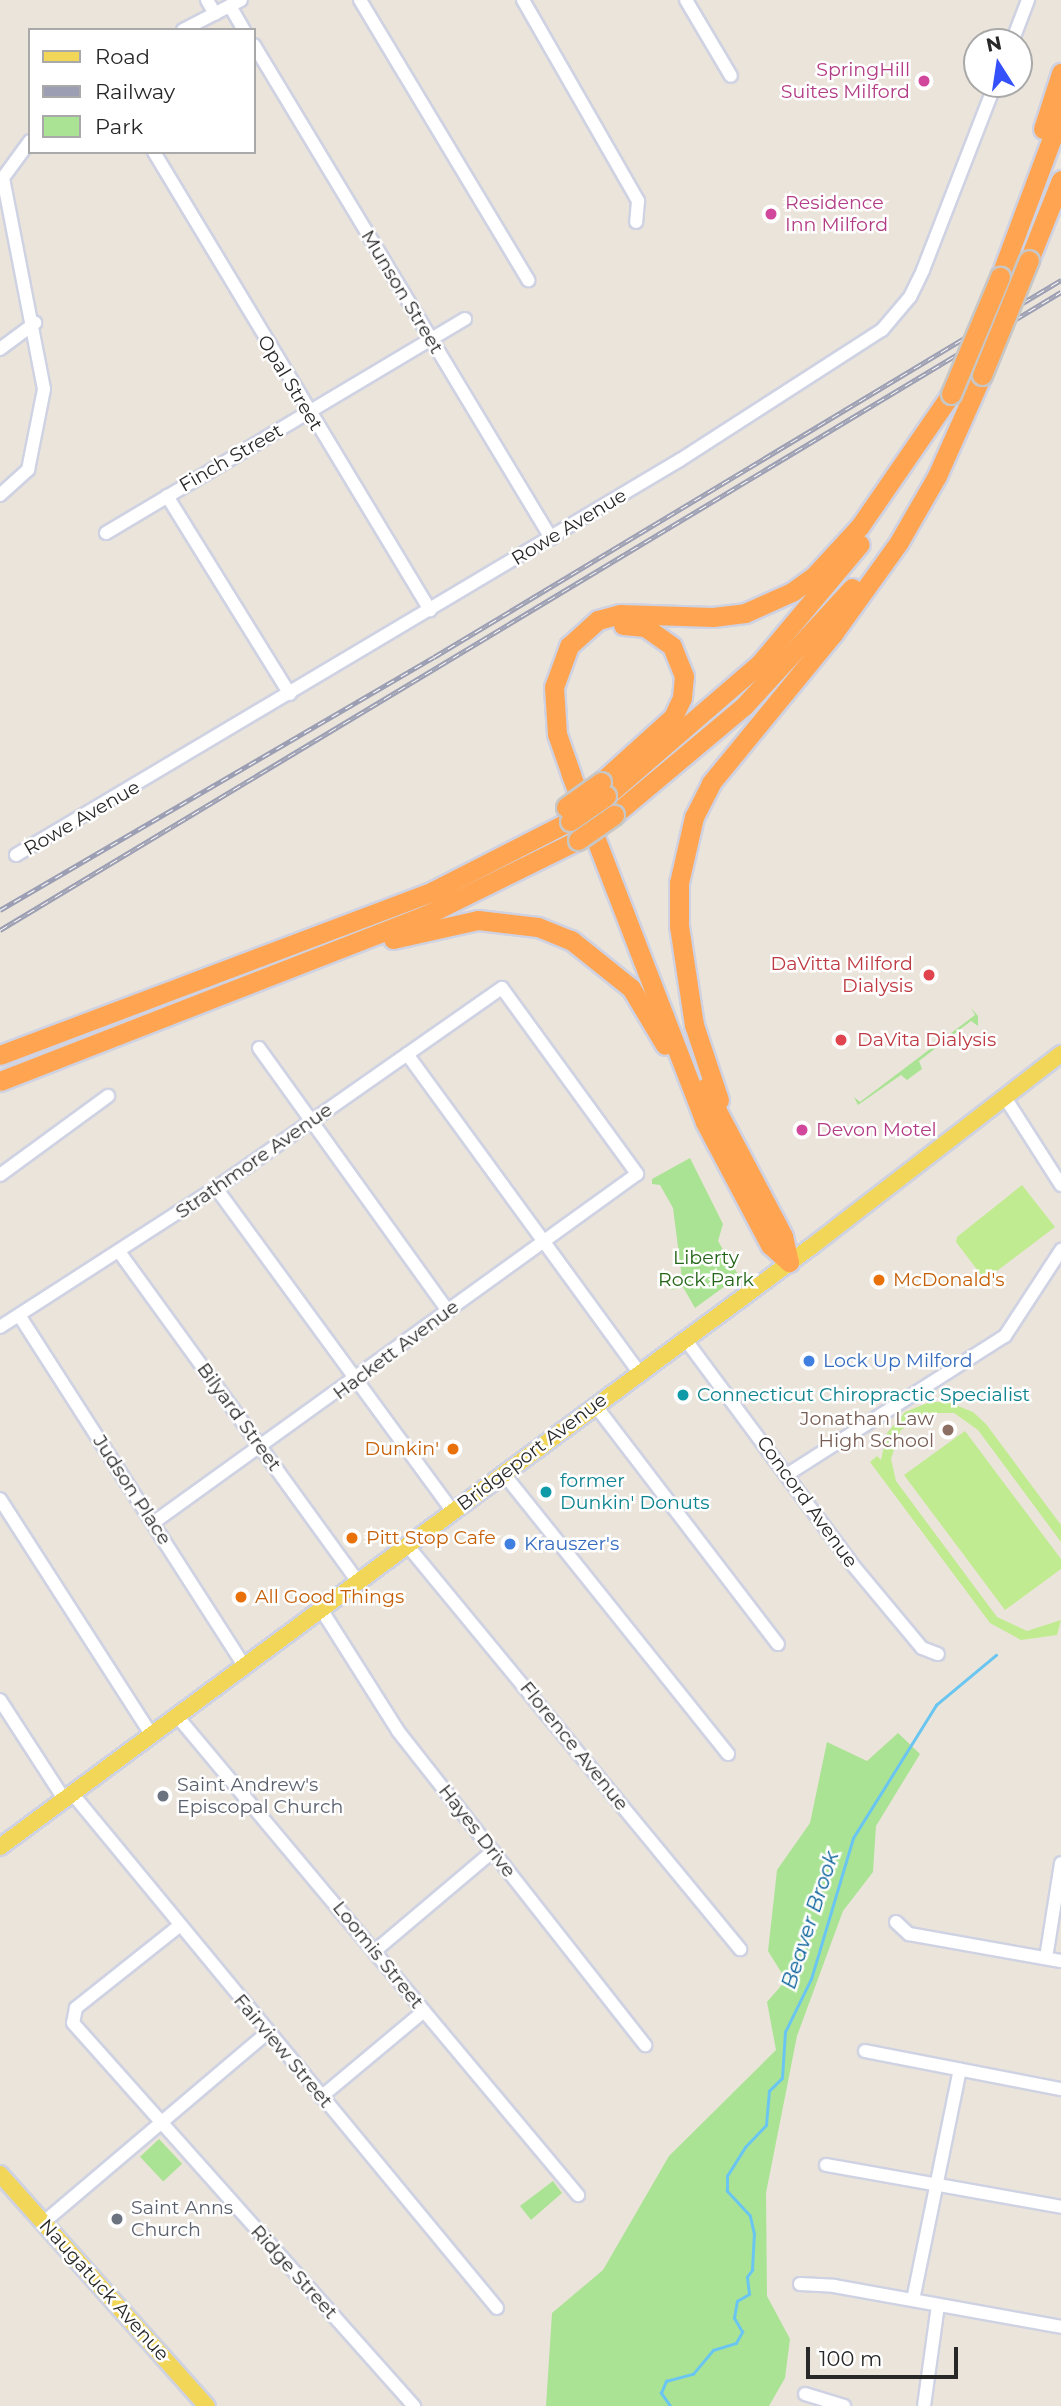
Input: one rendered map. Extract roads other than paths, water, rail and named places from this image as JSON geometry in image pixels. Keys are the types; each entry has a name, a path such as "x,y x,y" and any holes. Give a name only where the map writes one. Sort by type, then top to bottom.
{"highway":[{"path":"1015,237 1061,74"},
{"path":"0,1055 433,891 516,852 604,789 734,689 809,609 885,509 951,394 1000,278 1061,114"},
{"path":"750,1172 710,1078 687,994 679,926 684,849 711,783 833,634 900,542 937,476 982,376 1061,180"},
{"path":"1032,254 1061,200"},
{"path":"0,1081 334,952 493,885 578,841 614,815 744,706 822,624 911,504 982,376"},
{"path":"705,1122 557,734 554,701 557,673 578,635 609,616 727,615 761,607 792,592 815,575 860,526 951,394"},
{"path":"604,789 673,717 682,698 684,676 677,654 666,639 645,627 605,628 578,651 565,682 567,729 660,984 709,1099 783,1236 789,1262"},
{"path":"334,952 478,920 538,927 571,940 631,988 769,1245 789,1262"}],"main road":[{"name":"Bridgeport Avenue","path":"0,1847 789,1262 1006,1099 1061,1054"},
{"name":"Naugatuck Avenue","path":"0,2174 207,2406"}],"street":[{"path":"206,0 215,14"},
{"path":"360,0 528,280"},
{"path":"523,0 638,201 636,222"},
{"path":"686,0 731,76"},
{"path":"1017,28 1028,0"},
{"path":"187,28 236,3 243,28"},
{"name":"Munson Street","path":"256,48 551,538"},
{"name":"Rowe Avenue","path":"16,855 754,415 882,330 910,297 923,270 990,98"},
{"path":"0,495 22,479 32,460 44,398 35,323 2,180 28,144"},
{"name":"Opal Street","path":"155,154 307,414 430,610"},
{"name":"Finch Street","path":"106,533 465,319"},
{"path":"0,349 35,323"},
{"path":"167,495 290,694"},
{"name":"Strathmore Avenue","path":"0,1327 120,1253 502,988 637,1174"},
{"path":"259,1048 448,1311"},
{"path":"407,1054 639,1372"},
{"path":"0,1175 107,1096"},
{"path":"1006,1099 1061,1185"},
{"name":"Hackett Avenue","path":"153,1523 262,1449 637,1174"},
{"path":"216,1188 452,1511"},
{"path":"788,1475 1013,1328 1061,1251"},
{"name":"Bilyard Street","path":"120,1253 358,1582"},
{"name":"Judson Place","path":"19,1315 244,1666"},
{"name":"Concord Avenue","path":"685,1339 922,1648 938,1654"},
{"path":"595,1405 778,1644"},
{"path":"503,1473 728,1754"},
{"path":"0,1499 151,1734"},
{"name":"Florence Avenue","path":"407,1545 740,1949"},
{"name":"Hayes Drive","path":"321,1609 398,1731 645,2045"},
{"name":"Fairview Street","path":"0,1700 67,1795 497,2308"},
{"name":"Loomis Street","path":"177,1716 376,1950 578,2195"},
{"path":"376,1950 492,1852"},
{"path":"1046,1958 1061,1863"},
{"path":"896,1922 909,1934 1061,1961"},
{"name":"Ridge Street","path":"179,1926 76,2008 73,2023 79,2034 414,2406"},
{"path":"321,2096 424,2011"},
{"path":"44,2222 268,2032"},
{"path":"865,2051 1061,2089"},
{"path":"913,2300 960,2070"},
{"path":"826,2165 1061,2207"},
{"path":"800,2284 913,2300 1061,2327"},
{"path":"924,2406 938,2305"},
{"path":"805,2394 844,2406"}],"waterway":[{"name":"Beaver Brook","path":"670,2406 661,2393 666,2381 693,2374 713,2350 736,2343 742,2332 734,2318 737,2301 749,2294 747,2277 752,2270 754,2234 750,2216 727,2191 727,2176 745,2147 766,2125 769,2091 782,2078 785,2032 811,1979 853,1838 936,1705 996,1655"}],"railway":[{"path":"0,910 434,657 1061,280"},
{"path":"0,930 1061,292"}],"place":[{"name":"SpringHill Suites Milford","path":"924,81"},
{"name":"Residence Inn Milford","path":"771,214"},
{"name":"DaVitta Milford Dialysis","path":"929,975"},
{"name":"DaVita Dialysis","path":"841,1040"},
{"name":"Devon Motel","path":"802,1130"},
{"name":"McDonald's","path":"879,1280"},
{"name":"Lock Up Milford","path":"809,1361"},
{"name":"Connecticut Chiropractic Specialist","path":"683,1395"},
{"name":"Jonathan Law High School","path":"948,1430"},
{"name":"Dunkin'","path":"453,1449"},
{"name":"former Dunkin' Donuts","path":"546,1492"},
{"name":"Pitt Stop Cafe","path":"352,1538"},
{"name":"Krauszer's","path":"510,1544"},
{"name":"All Good Things","path":"241,1597"},
{"name":"Saint Andrew's Episcopal Church","path":"163,1796"},
{"name":"Saint Anns Church","path":"117,2219"}],"park label":[{"name":"Liberty Rock Park","path":"706,1269"}]}
